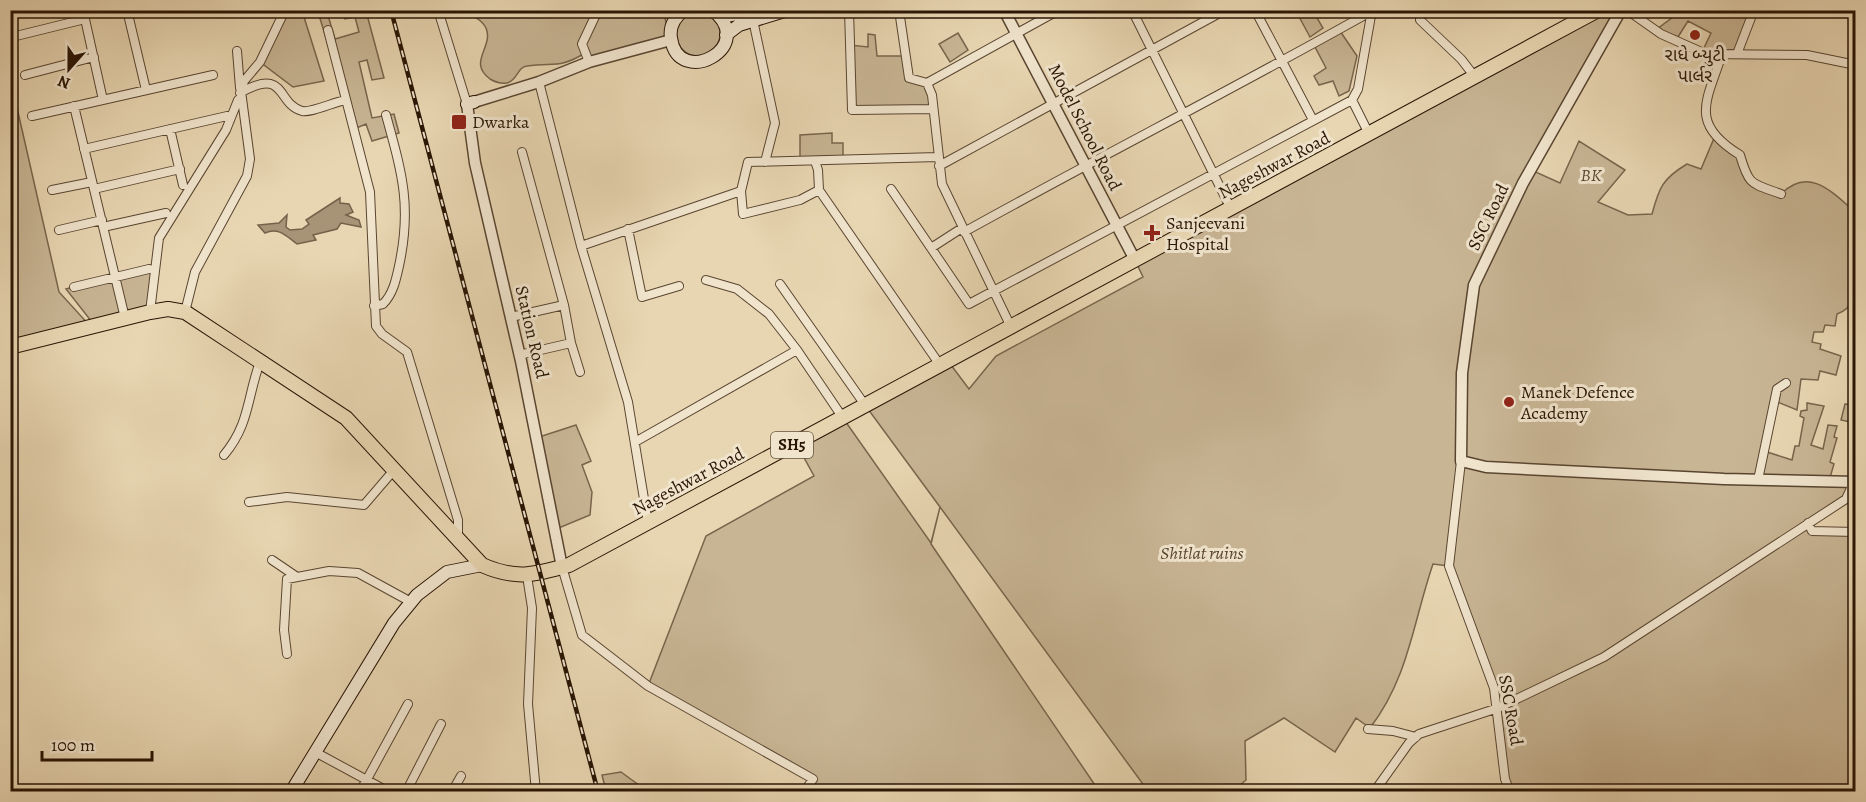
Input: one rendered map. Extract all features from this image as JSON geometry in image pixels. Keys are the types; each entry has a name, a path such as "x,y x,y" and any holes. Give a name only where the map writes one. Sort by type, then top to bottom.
{"main road":[{"path":"684,10 673,22 671,40 680,56 688,60 706,61 721,51 726,35 755,15"},
{"path":"726,35 716,14 755,15 788,10"},
{"name":"Nageshwar Road","path":"185,312 346,418 482,565 501,574 527,576 562,567 648,523 1598,10"},
{"path":"10,347 150,312 168,309 185,312"},
{"path":"291,792 394,623 411,602 447,572 482,565"}],"street":[{"path":"127,10 146,90"},
{"path":"150,312 159,238 226,130 244,81 260,62 285,10"},
{"path":"438,10 470,103 539,82 589,62 671,40"},
{"path":"589,62 582,44 597,10"},
{"path":"849,10 852,110 933,109"},
{"path":"899,10 909,78 927,83 1059,10"},
{"name":"Model School Road","path":"1004,10 1055,103 1135,260"},
{"path":"1132,10 1231,208"},
{"path":"819,190 800,200 744,213 741,191 748,162 939,162 1055,103 1225,10"},
{"path":"1255,10 1313,120"},
{"path":"1420,10 1420,20 1461,59 1475,77"},
{"name":"SSC Road","path":"1510,792 1505,779 1494,688 1449,566 1461,461 1462,373 1474,285 1523,183 1620,10"},
{"path":"1628,10 1660,34 1687,48 1706,54 1807,54 1856,65"},
{"path":"1737,54 1755,10"},
{"path":"931,248 1086,164 1184,115 1372,11"},
{"path":"891,189 969,304 1352,100 1360,80 1372,11"},
{"path":"16,36 84,15 103,100"},
{"path":"755,15 775,123 765,162"},
{"path":"328,30 370,192 376,326 382,334 407,352 458,520 458,539"},
{"path":"185,312 195,272 247,176 250,159 240,93 237,51"},
{"path":"1722,54 1708,91 1705,105 1707,122 1720,142 1740,155 1743,173 1749,179 1781,194"},
{"path":"25,75 94,57"},
{"path":"32,116 213,75"},
{"path":"539,82 581,246 628,402 648,523"},
{"path":"240,93 257,83 270,84 281,90 293,106 309,111 332,102 346,100"},
{"path":"927,83 933,109 942,184 991,292 1011,327"},
{"path":"1352,100 1369,134"},
{"name":"Station Road","path":"470,103 475,163 511,317 562,567"},
{"path":"74,106 125,318"},
{"path":"374,306 383,304 393,288 407,220 402,174 386,115"},
{"path":"84,149 227,116"},
{"path":"170,129 183,185"},
{"path":"522,152 580,372"},
{"path":"815,161 819,190 940,365"},
{"path":"52,190 93,186 180,169"},
{"path":"581,246 602,241 628,229 741,191"},
{"path":"59,230 166,213"},
{"path":"628,229 642,297 679,286"},
{"path":"74,287 149,269"},
{"path":"706,280 738,289 769,314 797,350 843,418"},
{"path":"780,284 865,405"},
{"path":"511,317 564,305"},
{"path":"519,355 572,343"},
{"path":"635,442 797,350"},
{"path":"224,454 237,440 245,423 260,363"},
{"path":"1758,480 1777,389 1786,383"},
{"path":"1374,792 1416,737 1498,708 1604,657 1846,499 1855,482 1758,480 1486,467 1461,461"},
{"path":"249,502 287,497 364,505 370,502 394,470"},
{"path":"1808,523 1812,531 1856,532"},
{"path":"273,560 297,577"},
{"path":"562,567 582,635 648,686 813,779 804,792"},
{"path":"287,654 284,630 287,579 329,571 358,573 411,602"},
{"path":"527,576 532,608 528,704 536,792"},
{"path":"360,792 408,704"},
{"path":"406,792 441,724"},
{"path":"1368,729 1393,730 1416,737"},
{"path":"315,752 389,792"},
{"path":"452,792 461,776"}],"green space":[{"path":"285,11 332,11 327,12 335,39 359,32 355,17 345,19 342,11 366,11 384,78 372,80 367,60 359,62 372,118 394,114 399,133 372,141 366,124 354,129 318,12 304,17 324,81 293,87 260,62"},
{"path":"455,11 663,11 671,40 589,62 585,53 562,63 527,66 521,69 511,81 500,83 490,79 481,67 488,35 486,28 476,18"},
{"path":"1313,11 1323,28 1310,37 1297,13"},
{"path":"1598,11 1621,11 1531,170 1560,183 1579,141 1625,170 1598,202 1628,215 1652,214 1663,185 1672,174 1687,164 1701,169 1715,136 1740,155 1743,173 1781,194 1801,182 1811,182 1829,190 1855,212 1855,267 1849,268 1851,274 1855,275 1853,298 1848,307 1837,314 1835,326 1825,325 1823,332 1814,332 1812,342 1821,344 1820,349 1841,356 1836,375 1820,371 1818,380 1801,379 1797,410 1775,401 1767,452 1792,460 1795,446 1799,446 1804,418 1800,416 1801,411 1807,410 1807,403 1824,406 1811,445 1823,449 1828,425 1837,426 1834,437 1837,438 1830,462 1834,464 1829,481 1854,482 1846,499 1808,523 1812,531 1855,532 1855,787 1837,792 1510,791 1498,708 1449,566 1433,564 1402,669 1383,709 1370,728 1356,718 1335,752 1284,718 1245,741 1246,780 1233,791 1148,791 865,405 948,361 969,389 996,356 1143,277 1135,260","holes":["1463,357 1461,447 1457,374"]},
{"path":"1666,11 1733,11 1748,19 1737,50 1703,50 1711,33 1688,21 1678,37 1657,29 1673,17"},
{"path":"698,12 714,18 720,34 714,50 698,56 682,50 676,34 682,18"},
{"path":"1340,31 1357,56 1349,91 1339,96 1333,81 1319,85 1314,76 1326,68 1314,45"},
{"path":"958,33 968,50 950,62 939,44"},
{"path":"868,34 875,35 877,56 906,56 909,78 927,83 933,109 852,110 850,45 868,47"},
{"path":"10,77 59,292 91,327 10,347"},
{"path":"832,133 832,143 843,143 843,161 800,162 800,135"},
{"path":"153,267 150,312 95,326 66,289"},
{"path":"1845,404 1855,405 1855,423 1841,420"},
{"path":"843,418 931,543 940,507 931,544 1099,791 803,791 813,779 648,686 706,536 814,476 796,443"},
{"path":"576,425 591,461 582,465 592,492 590,515 554,530 536,438"},
{"path":"621,772 647,791 606,791 602,775"}],"shaded area":[{"path":"340,198 340,203 349,204 353,212 346,215 359,220 361,227 341,223 337,229 313,235 316,240 297,244 278,232 265,233 258,225 279,223 287,215 286,227 290,230 302,229 309,224 306,220"}],"railway":[{"path":"391,10 598,792"}],"place":[{"name":"રાધે બ્યુટી પાર્લર","path":"1695,35"},
{"name":"Dwarka","path":"459,122"},
{"name":"Sanjeevani Hospital","path":"1152,233"},
{"name":"Manek Defence Academy","path":"1509,402"}],"park label":[{"name":"BK","path":"1591,175"},
{"name":"Shitlat ruins","path":"1202,553"}]}
